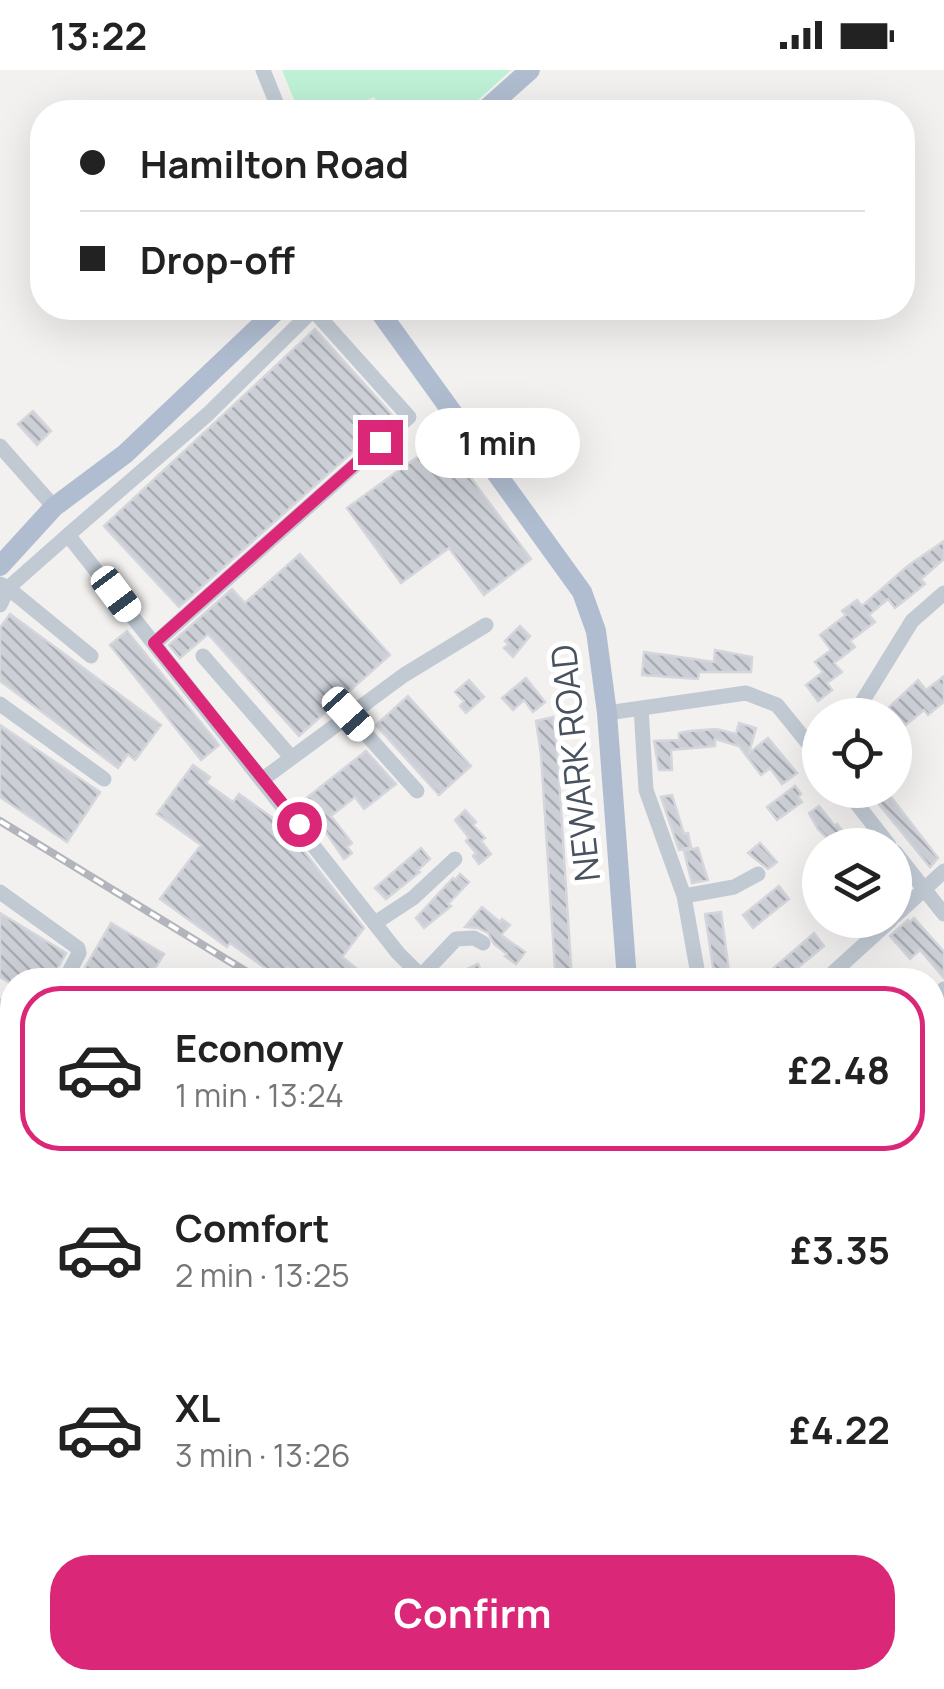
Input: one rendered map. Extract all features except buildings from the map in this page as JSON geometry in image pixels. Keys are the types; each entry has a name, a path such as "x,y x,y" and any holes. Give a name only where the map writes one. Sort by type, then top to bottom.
{"main road":[{"path":"496,100 530,70"},
{"path":"0,566 54,506 124,454 266,320"},
{"name":"NEWARK ROAD","path":"386,320 582,592 596,631 606,714 626,968"}],"street":[{"path":"263,70 275,100"},
{"path":"0,606 4,586 208,414 303,320"},
{"path":"154,643 409,416 322,320"},
{"path":"0,446 54,506"},
{"path":"68,535 414,968"},
{"path":"4,586 91,656"},
{"path":"864,698 912,621 944,592"},
{"path":"263,778 404,675 486,626"},
{"path":"202,656 291,757"},
{"path":"606,714 746,693 777,706 802,736"},
{"path":"0,704 104,779"},
{"name":"NEWARK ROAD","path":"641,708 646,790 684,896 697,968"},
{"path":"348,714 417,792"},
{"path":"860,808 876,828"},
{"path":"376,923 413,898 454,859"},
{"path":"912,900 944,871"},
{"path":"684,896 734,887 758,874"},
{"path":"912,874 944,914"},
{"path":"0,892 78,948 80,953 72,968"},
{"path":"431,968 456,939 474,938 482,943"},
{"path":"838,968 871,938"}],"green space":[{"path":"282,70 511,70 478,100 294,100"}],"railway":[{"path":"0,821 240,968"}],"route":[{"path":"299,824 154,643 380,442"}]}
